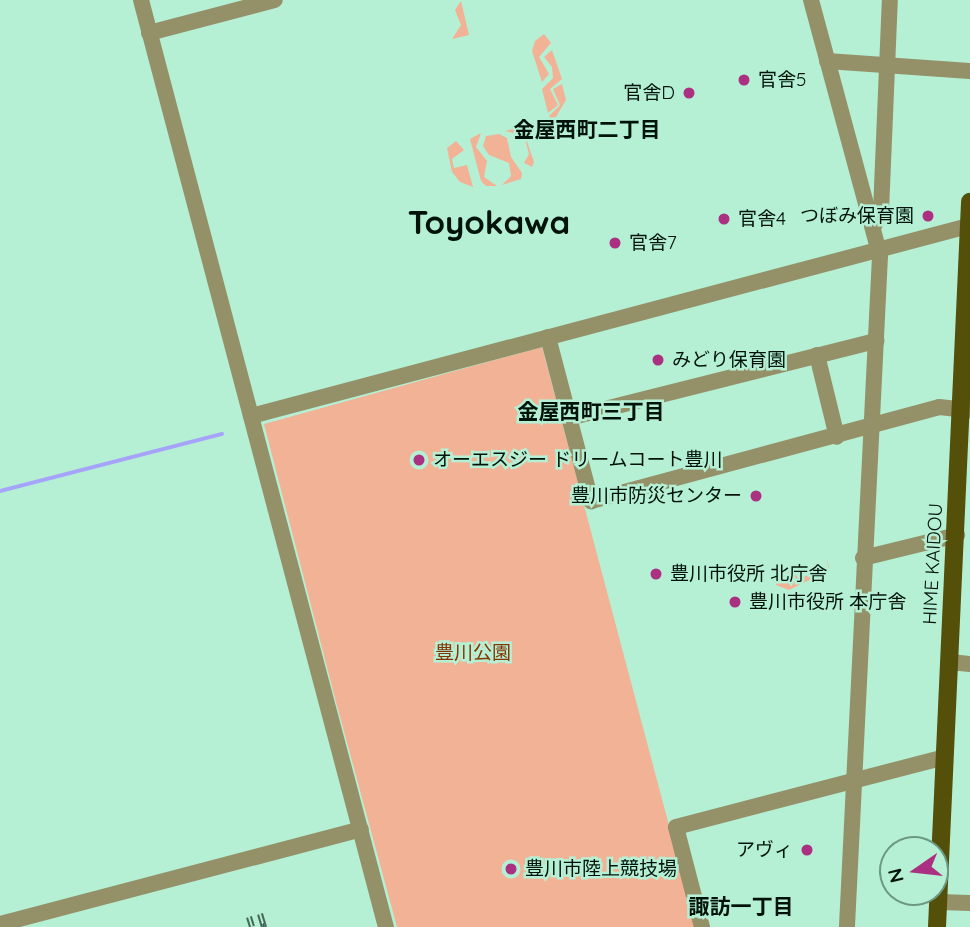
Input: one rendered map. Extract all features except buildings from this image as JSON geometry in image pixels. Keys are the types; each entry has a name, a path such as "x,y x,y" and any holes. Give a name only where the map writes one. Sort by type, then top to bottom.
{"main road":[{"name":"HIME KAIDOU","path":"942,836 966,409 970,202"},
{"name":"HIME KAIDOU","path":"937,927 939,906"}],"street":[{"path":"141,0 386,927"},
{"path":"149,33 275,0"},
{"path":"811,0 878,249 876,341 863,558 847,927"},
{"path":"873,228 881,211 890,0"},
{"path":"827,61 970,71"},
{"path":"251,416 968,226"},
{"path":"548,337 591,501 836,437 939,407 966,409"},
{"path":"569,418 876,341"},
{"path":"817,355 836,437"},
{"path":"863,558 957,535"},
{"path":"950,662 970,664"},
{"path":"702,927 676,827 945,757"},
{"path":"0,924 361,830"},
{"path":"949,902 970,903"}],"green space":[{"path":"461,1 469,35 452,39 461,25 455,10"},
{"path":"544,34 551,43 539,57 549,74 542,82 532,51 535,41"},
{"path":"552,50 562,79 550,89 558,105 548,113 542,89 553,78 552,67 544,57"},
{"path":"562,84 566,100 553,122 549,116 560,105 553,89"},
{"path":"522,127 534,162 532,167 524,163 529,154 524,135 505,131"},
{"path":"481,133 476,147 487,161 484,177 497,186 486,186 481,181 470,139"},
{"path":"499,134 507,138 511,157 522,173 521,179 502,185 511,176 509,163 489,155 483,146 486,136"},
{"path":"456,141 464,150 452,159 454,168 467,165 473,187 460,182 452,172 447,148"},
{"name":"豊川公園","path":"542,347 696,927 397,927 336,702 264,424"},
{"path":"826,557 830,570 789,590 776,585 776,573 784,567 793,570 798,578 829,570"}],"waterway":[{"path":"0,491 222,434"}],"railway":[{"path":"260,914 264,927"},
{"path":"249,917 252,927"}],"place":[{"name":"官舎5","path":"744,80"},
{"name":"官舎D","path":"689,93"},
{"name":"つぼみ保育園","path":"928,216"},
{"name":"官舎4","path":"724,219"},
{"name":"官舎7","path":"615,243"},
{"name":"みどり保育園","path":"658,360"},
{"name":"オーエスジー ドリームコート豊川","path":"419,460"},
{"name":"豊川市防災センター","path":"756,496"},
{"name":"豊川市役所 北庁舎","path":"656,574"},
{"name":"豊川市役所 本庁舎","path":"735,602"},
{"name":"アヴィ","path":"807,850"},
{"name":"豊川市陸上競技場","path":"511,869"}],"district":[{"name":"金屋西町二丁目","path":"587,129"},
{"name":"Toyokawa","path":"489,222"},
{"name":"金屋西町三丁目","path":"591,411"},
{"name":"諏訪一丁目","path":"741,906"}]}
